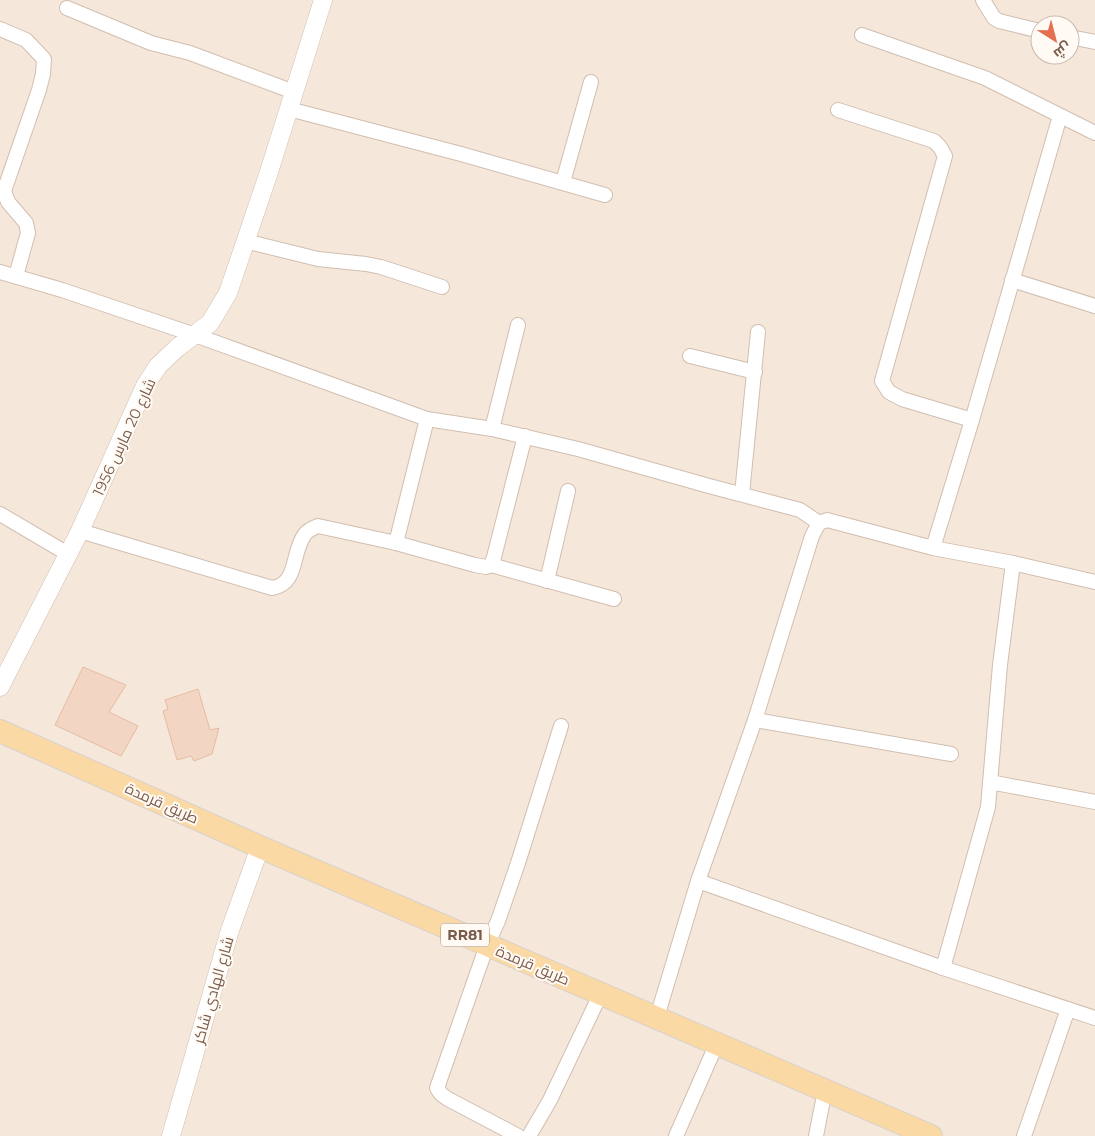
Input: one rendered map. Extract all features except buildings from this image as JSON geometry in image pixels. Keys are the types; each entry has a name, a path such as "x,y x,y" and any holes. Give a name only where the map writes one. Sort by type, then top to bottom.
{"main road":[{"name":"طريق قرمدة","path":"0,731 260,847 931,1136"}],"street":[{"name":"شارع 20 مارس 1956","path":"0,687 80,531 145,386 158,366 177,348 210,323 228,293 268,175 323,0"},
{"path":"983,0 994,18 1030,29"},
{"path":"67,8 151,43 198,56 291,100 605,195"},
{"path":"0,29 26,40 44,60 44,74 4,190 8,202 26,223 28,233 16,276"},
{"path":"862,35 985,78 1095,133"},
{"path":"1080,40 1095,42"},
{"path":"563,182 591,82"},
{"path":"838,110 934,141 945,156 882,380 889,392 902,399 972,420"},
{"path":"933,548 1060,116"},
{"path":"245,240 312,258 380,267 442,287"},
{"path":"0,272 62,290 195,335 427,419 492,429 578,449 800,510 819,523"},
{"path":"1012,280 1095,306"},
{"path":"492,429 518,325"},
{"path":"742,494 758,332"},
{"path":"690,356 755,372"},
{"path":"396,543 427,419"},
{"path":"491,565 525,436"},
{"path":"547,581 568,491"},
{"path":"0,514 68,554"},
{"path":"657,1017 698,881 755,720 812,536 819,523 827,520 933,548 1013,563 1095,582"},
{"path":"80,531 272,588 280,587 286,582 302,539 310,529 318,526 396,543 482,567 491,565 614,599"},
{"path":"943,968 988,807 1000,665 1013,563"},
{"path":"755,720 951,754"},
{"path":"518,1136 448,1099 437,1088 486,945 498,921 518,863 561,726"},
{"path":"990,782 1095,802"},
{"name":"شارع الهادي شاكر","path":"171,1136 230,930 260,847"},
{"path":"698,881 943,968 1095,1018"},
{"path":"529,1136 601,994"},
{"path":"1024,1136 1068,1009"},
{"path":"676,1136 717,1043"},
{"path":"816,1136 825,1090"}],"shaded area":[{"path":"0,0 1095,0 1095,1136 0,1136"}]}
